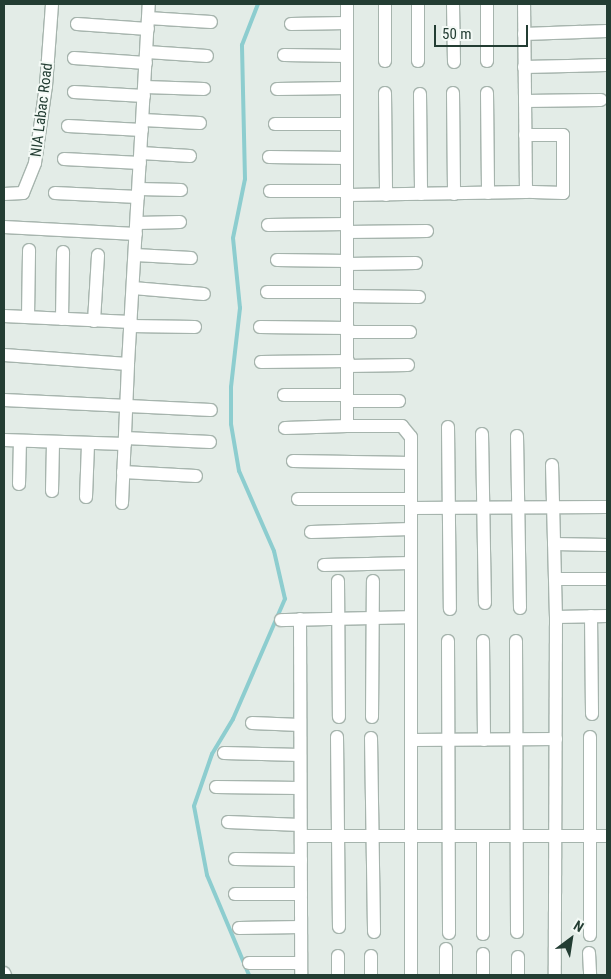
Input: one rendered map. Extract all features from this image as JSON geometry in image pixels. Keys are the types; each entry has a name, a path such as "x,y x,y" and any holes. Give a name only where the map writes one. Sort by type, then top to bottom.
{"street":[{"name":"NIA Labac Road","path":"4,194 23,193 35,163 46,86 52,4"},
{"path":"122,503 128,364 149,4"},
{"path":"347,4 348,426"},
{"path":"385,4 385,61"},
{"path":"418,4 418,61"},
{"path":"453,4 454,62"},
{"path":"487,4 487,61"},
{"path":"524,4 526,192"},
{"path":"77,24 211,22"},
{"path":"291,24 347,23"},
{"path":"524,34 607,31"},
{"path":"284,55 347,56"},
{"path":"74,58 207,56"},
{"path":"524,66 606,65"},
{"path":"277,89 347,88"},
{"path":"74,92 144,92 204,89"},
{"path":"385,93 386,195"},
{"path":"453,93 454,194"},
{"path":"487,93 488,193"},
{"path":"420,94 421,194"},
{"path":"525,101 601,100"},
{"path":"68,126 200,123"},
{"path":"275,124 347,124"},
{"path":"270,191 386,195 563,193 563,135 525,135"},
{"path":"64,159 190,156"},
{"path":"269,157 347,158"},
{"path":"55,193 138,193 181,190"},
{"path":"4,228 136,228 180,222"},
{"path":"268,225 427,231"},
{"path":"28,317 29,250"},
{"path":"62,319 64,252"},
{"path":"94,321 98,255"},
{"path":"135,255 191,258"},
{"path":"277,260 416,263"},
{"path":"133,288 204,294"},
{"path":"267,292 419,297"},
{"path":"4,316 195,327"},
{"path":"260,326 410,332"},
{"path":"4,354 128,364"},
{"path":"261,362 408,365"},
{"path":"284,395 399,401"},
{"path":"4,400 211,410"},
{"path":"285,428 402,426 411,437 410,975"},
{"path":"448,427 450,609"},
{"path":"482,434 485,508 485,603"},
{"path":"517,436 520,608"},
{"path":"4,440 88,444 125,441 210,442"},
{"path":"19,484 20,441"},
{"path":"52,491 53,443"},
{"path":"86,497 88,444"},
{"path":"293,461 411,463"},
{"path":"552,465 556,616 555,975"},
{"path":"123,472 196,476"},
{"path":"298,499 411,504 450,508 607,508"},
{"path":"311,532 411,529"},
{"path":"554,544 607,545"},
{"path":"324,565 411,563"},
{"path":"555,579 607,579"},
{"path":"338,581 339,717"},
{"path":"372,717 373,581"},
{"path":"556,616 607,616"},
{"path":"591,616 592,714"},
{"path":"281,620 411,617"},
{"path":"250,963 301,969 300,619"},
{"path":"448,641 451,837 449,932"},
{"path":"483,641 484,740"},
{"path":"516,641 517,932"},
{"path":"252,723 300,725"},
{"path":"337,737 339,927"},
{"path":"590,737 590,935"},
{"path":"371,738 374,932"},
{"path":"411,740 556,739"},
{"path":"224,753 300,755"},
{"path":"216,787 300,788"},
{"path":"228,822 338,836 607,836"},
{"path":"483,836 483,934"},
{"path":"235,860 301,860"},
{"path":"235,894 301,894"},
{"path":"239,928 301,927"},
{"path":"446,949 446,975"},
{"path":"589,953 590,975"},
{"path":"483,954 483,975"},
{"path":"338,956 338,975"},
{"path":"371,956 371,975"},
{"path":"518,957 518,975"}],"waterway":[{"path":"249,975 207,875 194,806 212,754 233,719 285,599 274,551 239,471 231,424 231,387 240,308 233,238 245,179 242,45 258,4"}]}
